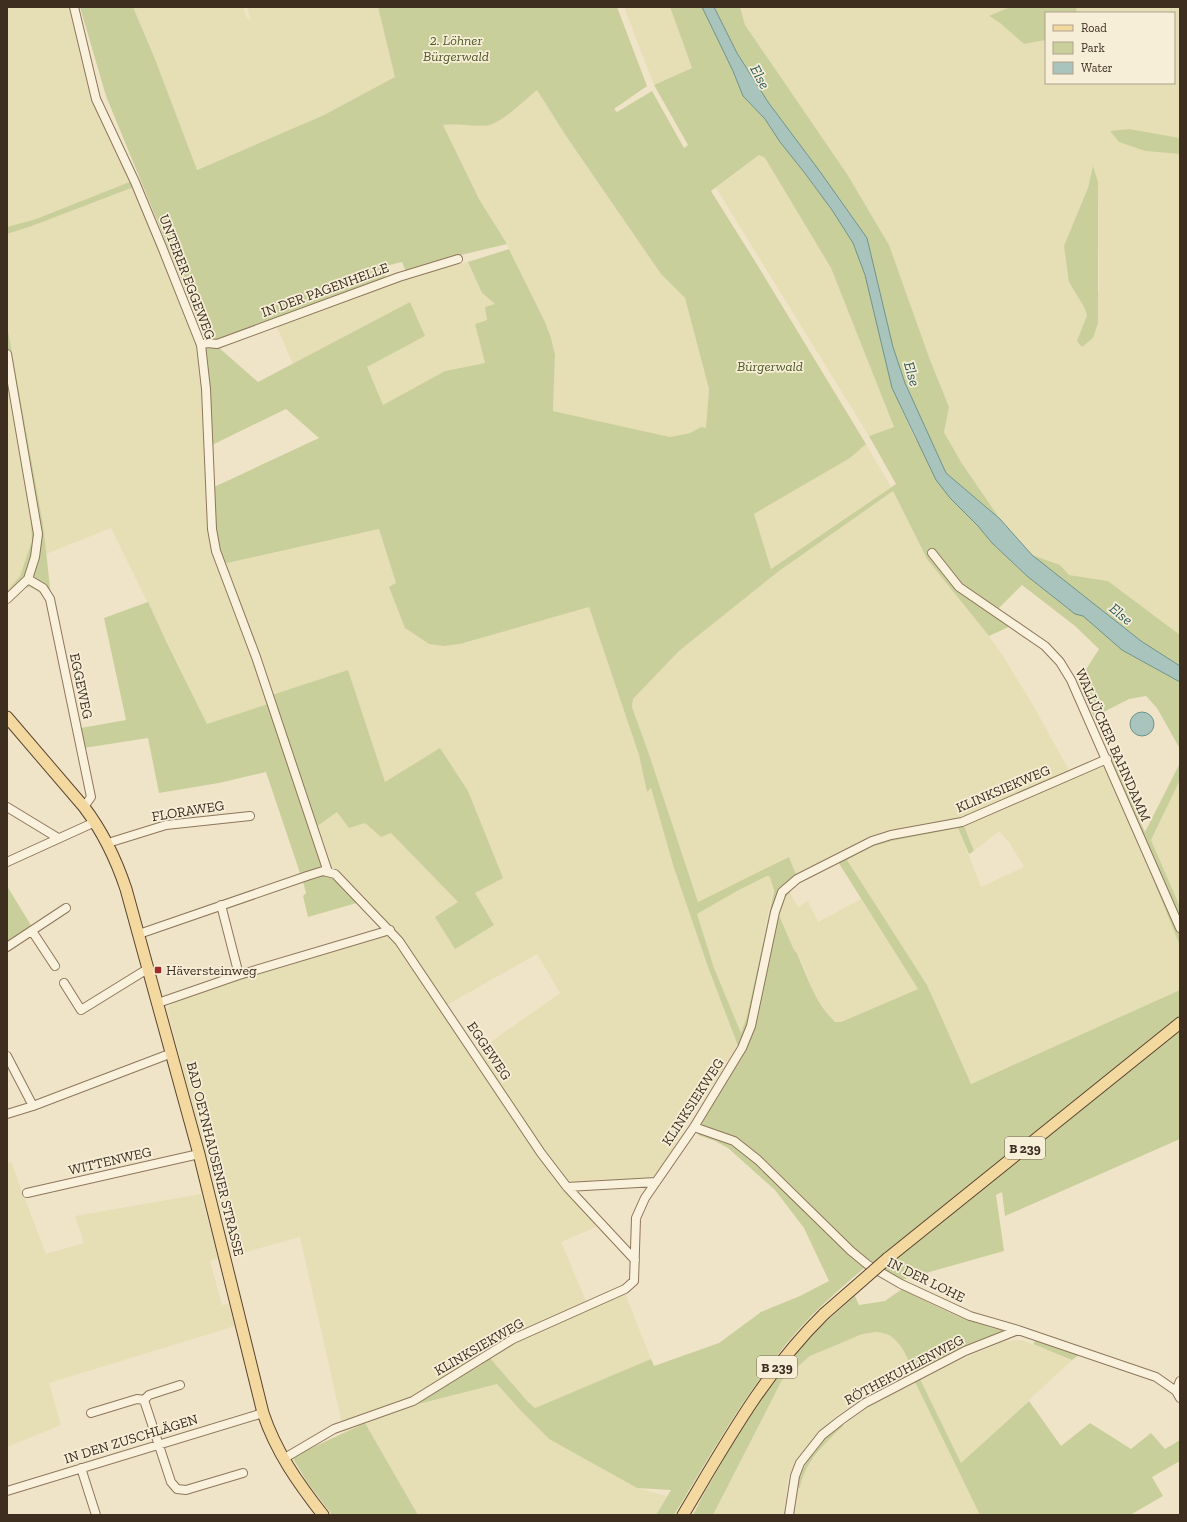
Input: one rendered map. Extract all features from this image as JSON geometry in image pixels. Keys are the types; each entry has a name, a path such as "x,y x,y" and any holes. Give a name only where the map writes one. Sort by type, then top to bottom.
{"main road":[{"name":"BAD OEYNHAUSENER STRASSE","path":"7,717 96,822 117,863 149,968 199,1154 263,1413 271,1436 283,1459 323,1515"},
{"name":"B 239","path":"683,1515 754,1397 790,1351 824,1314 888,1258 1180,1023"}],"street":[{"name":"UNTERER EGGEWEG","path":"74,7 96,99 135,182 200,345 206,389 212,529 216,551 256,657 328,872"},
{"name":"IN DER PAGENHELLE","path":"200,345 207,343 217,344 399,277 458,259"},
{"path":"7,354 38,534 35,557 28,579 7,599"},
{"name":"WALLÜCKER BAHNDAMM","path":"932,553 959,587 1045,646 1060,662 1071,680 1107,759 1180,928"},
{"name":"EGGEWEG","path":"28,579 43,588 50,599 91,797 84,807"},
{"name":"KLINKSIEKWEG","path":"283,1459 334,1429 412,1401 513,1339 625,1289 634,1281 636,1218 645,1198 694,1127 742,1048 748,1033 775,912 782,892 797,879 872,840 962,822 1107,759"},
{"path":"7,807 58,838"},
{"name":"FLORAWEG","path":"108,843 166,825 250,816"},
{"path":"7,862 96,822"},
{"path":"139,934 307,876 321,872 328,872"},
{"name":"EGGEWEG","path":"328,872 337,876 390,930 408,954 541,1153 567,1187 635,1260"},
{"path":"221,905 239,975"},
{"path":"7,947 66,908"},
{"path":"158,1003 239,975 390,930"},
{"path":"32,931 54,966"},
{"path":"64,983 81,1010 149,968"},
{"path":"7,1114 33,1106 172,1053"},
{"path":"7,1056 33,1106"},
{"name":"IN DER LOHE","path":"694,1127 734,1141 758,1160 851,1252 868,1265 900,1284 970,1316 1018,1330 1156,1377 1178,1394"},
{"name":"WITTENWEG","path":"27,1193 199,1154"},
{"path":"567,1187 656,1182"},
{"name":"RÖTHEKUHLENWEG","path":"789,1515 794,1476 800,1463 822,1435 865,1403 965,1351 1018,1330"},
{"path":"1178,1394 1180,1381"},
{"path":"144,1400 149,1395 180,1385"},
{"path":"91,1413 137,1399 144,1400"},
{"path":"144,1400 171,1482 177,1489 186,1490 243,1473"},
{"name":"IN DEN ZUSCHLÄGEN","path":"7,1491 263,1413"},
{"path":"82,1468 96,1515"}],"shaded area":[{"path":"7,7 71,7 103,125 132,181 36,219 7,227"},
{"path":"133,7 243,7 246,16 251,22 247,7 378,7 396,77 324,115 196,170 155,59"},
{"path":"624,7 670,7 692,68 654,85"},
{"path":"740,7 1010,7 989,17 1000,23 1024,44 1045,40 1045,84 1175,84 1175,12 1077,12 1076,7 1180,7 1180,138 1129,129 1111,132 1119,142 1145,151 1180,154 1180,635 1108,581 1069,575 1060,565 1032,555 1000,519 961,462 944,431 949,407 930,360 847,174 745,25","holes":["1093,167 1098,182 1099,290 1077,341 1087,315 1069,282"]},
{"path":"537,90 566,136 661,274 685,298 709,389 706,428 701,427 690,433 670,437 553,411 555,355 545,322 507,244 479,199 443,125 454,123 479,126 490,125"},
{"path":"759,155 765,158 831,268 894,427 869,436 716,188"},
{"path":"135,187 178,294 197,349 203,387 213,546 254,659 268,705 207,724 111,528 46,554 43,524 7,325 7,234"},
{"path":"468,262 482,293 495,304 486,314 487,320 475,324 485,363 445,371 382,406 367,367 425,336 410,303 293,364 276,325 421,273"},
{"path":"7,380 30,510 32,541 20,576 7,591"},
{"path":"866,444 891,487 771,569 754,514 850,458"},
{"path":"893,491 927,559 955,592 1003,656 1033,705 1070,772 962,821 891,833 797,877 789,857 698,902 632,707 633,699 679,651 779,571"},
{"path":"379,529 396,583 405,628 429,644 444,646 460,644 589,607 639,755 647,792 651,788 674,868 737,1045 716,1080 682,1128 670,1155 650,1182 564,1188 598,1226 561,1242 586,1301 622,1286 651,1359 535,1408 490,1358 417,1405 497,1384 549,1439 637,1488 667,1496 656,1515 418,1515 365,1423 344,1432 300,1237 232,1256 167,1009 172,1003 240,979 393,931 332,868 316,827 337,812 365,823 381,837 391,833 458,902 475,893 440,748 385,783 348,670 272,695 223,564","holes":["537,954 560,993 478,1051 447,1005"]},
{"path":"1098,765 1104,766 1109,770 1180,946 1180,990 970,1084 927,985 847,860 871,847 892,841 958,828 981,887 1024,867 1009,842 999,831 974,851 964,826"},
{"path":"1180,780 1180,907 1151,840"},
{"path":"767,876 770,877 773,890 747,1016 741,1033 714,968 697,914"},
{"path":"790,893 798,907 808,901 818,922 861,899 918,989 841,1022 835,1022 828,1015 813,991 798,953 794,950 777,911 782,900"},
{"path":"11,1162 46,1254 84,1243 75,1216 201,1194 218,1258 210,1261 222,1305 229,1304 235,1326 49,1383 61,1425 7,1447 7,1163"},
{"path":"866,1333 887,1333 892,1336 899,1343 915,1373 851,1406 836,1416 816,1435 798,1459 788,1477 784,1515 713,1515 782,1380 810,1356"},
{"path":"1022,1340 1072,1360 961,1463 920,1379 950,1364 1005,1341"},
{"path":"915,1382 980,1515 793,1515 796,1486 800,1487 804,1473 824,1444 843,1426 865,1409"}],"green space":[{"path":"78,7 100,97 139,181 204,348 208,346 217,346 258,382 410,302 425,336 367,367 383,405 445,371 485,363 475,324 487,320 485,307 495,304 482,293 468,262 509,249 545,322 551,338 555,355 553,411 670,437 690,433 701,427 706,428 709,389 685,298 661,274 566,136 537,90 501,120 490,125 443,125 479,199 507,244 457,256 406,272 402,262 382,267 386,279 220,341 208,342 106,96 80,7 133,7 155,59 197,170 324,115 395,77 378,7 617,7 647,86 614,109 617,112 652,91 684,148 688,145 654,85 692,68 670,7 702,7 733,71 743,96 765,119 780,142 832,210 853,243 865,275 892,388 915,438 978,526 992,543 1027,576 1075,614 1083,615 1122,650 1180,682 1180,749 1157,708 1146,696 1129,699 1094,717 1078,682 1099,649 1075,626 1022,585 997,610 1013,625 989,636 927,559 893,491 779,571 679,651 633,699 632,707 698,902 789,857 797,877 787,885 790,893 782,900 777,911 817,999 835,1022 841,1022 918,989 835,857 872,839 962,821 1111,755 1145,832 1180,763 1180,780 1151,840 1180,907 1180,946 1109,770 1104,766 1098,765 964,826 974,851 969,854 958,828 892,841 871,847 847,860 927,985 971,1084 1180,990 1180,1139 1005,1216 1002,1192 996,1195 1004,1251 901,1280 859,1253 852,1258 864,1268 812,1315 773,1361 721,1437 674,1515 656,1515 671,1490 637,1488 549,1439 497,1384 415,1405 490,1358 535,1408 651,1359 654,1366 719,1343 761,1312 800,1296 829,1281 804,1228 775,1190 728,1148 715,1141 698,1135 706,1114 742,1057 708,967 674,868 651,788 647,792 639,755 589,607 460,644 444,646 429,644 405,628 389,587 396,583 379,529 223,564 272,695 348,670 385,782 440,748 468,791 503,878 475,893 494,925 455,949 435,917 458,902 391,833 381,837 365,823 349,828 337,812 316,827 332,868 321,868 300,873 266,772 219,783 159,793 148,738 84,748 81,728 126,720 104,618 148,602 207,724 268,704 254,659 217,563 203,387 197,349 178,294 134,187 7,234 7,227 36,219 132,181 103,125 92,97","holes":["759,155 765,158 831,268 894,427 869,436 896,484 771,569 754,514 850,458 866,444 711,191","286,409 319,438 214,487 212,445","767,876 770,877 774,891 747,1016 741,1033 714,968 697,914"]},
{"path":"714,7 740,7 745,25 847,174 889,245 930,360 949,407 944,432 961,462 1000,519 946,473 905,383 893,347 867,238 768,102 737,53"},
{"path":"1010,7 1076,7 1077,12 1045,12 1045,40 1024,44 1000,23 989,16"},
{"path":"1129,129 1180,138 1180,154 1145,151 1119,142 1110,131"},
{"path":"1093,166 1098,182 1098,323 1093,338 1082,347 1077,341 1087,315 1069,282 1064,246 1088,188"},
{"path":"7,325 43,524 51,596 44,595 30,587 24,588 7,604 7,591 20,576 32,541 30,510 7,380"},
{"path":"1032,555 1060,565 1069,575 1108,581 1180,635 1180,666 1141,641"},
{"path":"319,875 332,875 360,902 308,917 303,896 306,893 303,882 308,878"},
{"path":"7,886 32,927 7,943"},
{"path":"902,1289 965,1319 1006,1331 963,1347 915,1373 896,1340 890,1335 882,1333 872,1332 860,1335 810,1356 782,1380 713,1515 693,1515 754,1407 794,1354 813,1333 855,1296 859,1305 885,1301"},
{"path":"1035,1341 1079,1355 1072,1360 1033,1344"},
{"path":"920,1379 961,1463 1029,1401 1061,1446 1090,1423 1131,1449 1151,1433 1165,1449 1180,1440 1180,1461 1152,1477 1163,1496 1130,1515 980,1515 915,1382"},
{"path":"365,1423 418,1515 332,1515 307,1482 292,1457"},
{"path":"841,1423 843,1426 816,1454 806,1470 800,1488 796,1486 808,1459 819,1444"}],"water":[{"path":"702,7 714,7 737,53 768,102 867,238 893,347 905,383 946,473 1000,519 1032,555 1141,641 1180,666 1180,682 1122,650 1083,616 1075,614 1027,576 992,543 978,526 950,498 936,480 892,388 865,275 853,243 832,210 780,142 765,119 743,96 733,71"},
{"path":"1142,712 1151,715 1154,724 1151,733 1142,736 1133,733 1130,724 1133,715"}],"place":[{"name":"Häversteinweg","path":"158,970"}],"park label":[{"name":"2. Löhner Bürgerwald","path":"456,48"},
{"name":"Bürgerwald","path":"770,366"}],"water label":[{"name":"Else","path":"760,77"},
{"name":"Else","path":"912,374"},
{"name":"Else","path":"1121,614"}]}
